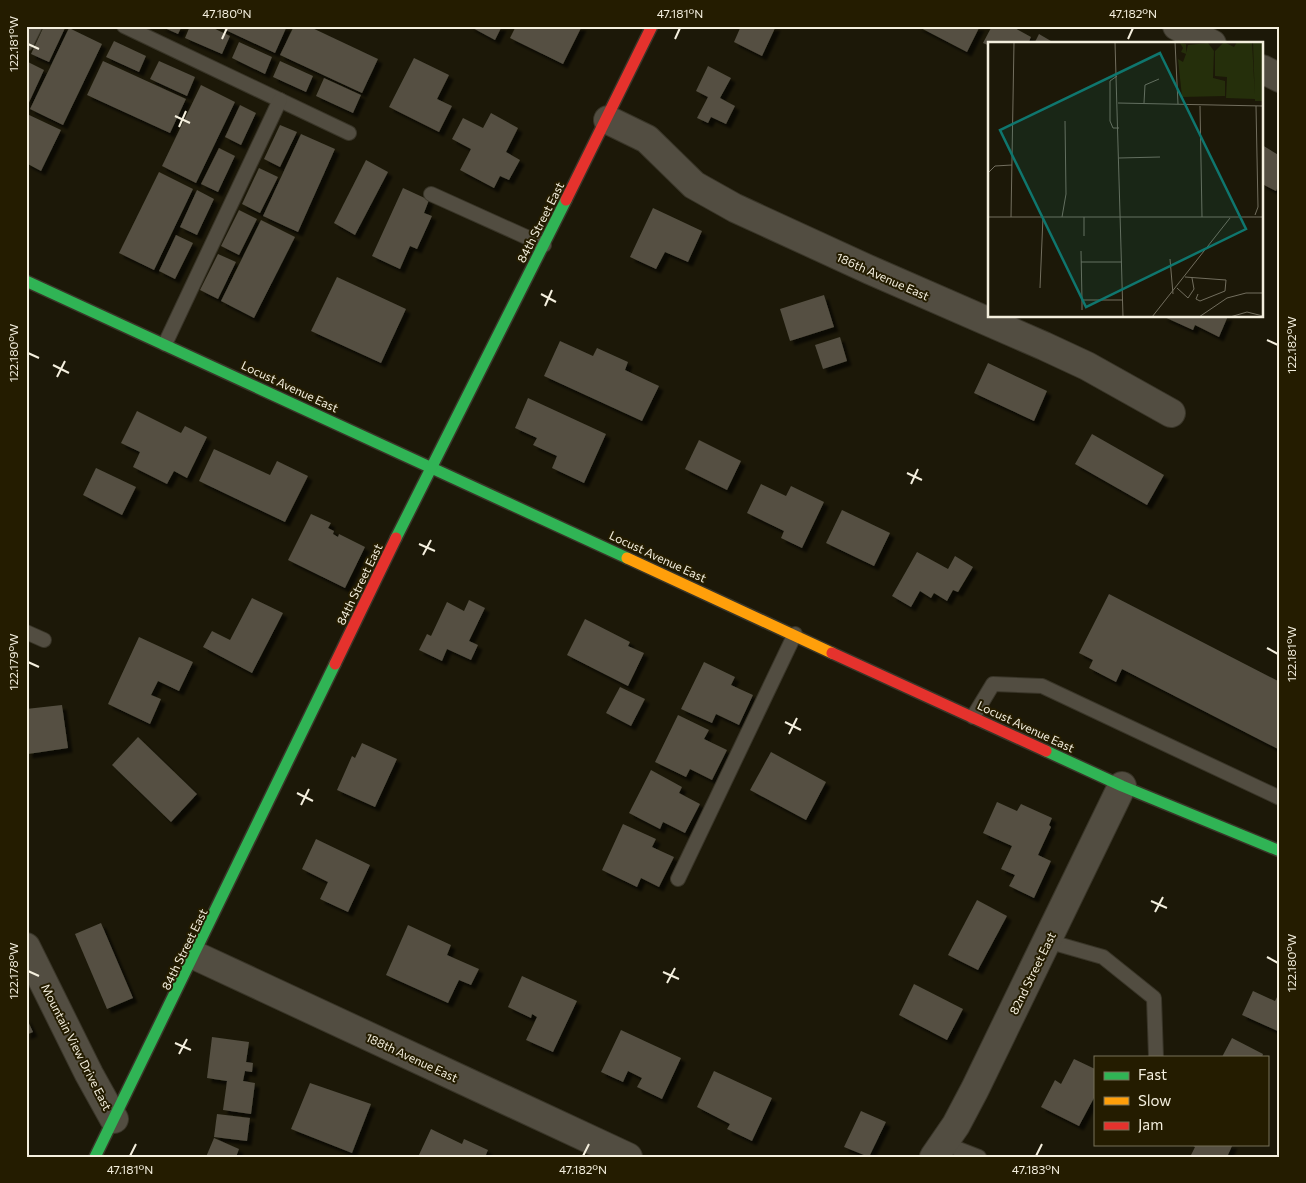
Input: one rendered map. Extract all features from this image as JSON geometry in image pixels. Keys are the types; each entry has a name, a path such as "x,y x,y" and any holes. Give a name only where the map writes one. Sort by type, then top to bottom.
{"street":[{"name":"84th Street East","path":"95,1157 196,956 431,466 608,120 652,26"},
{"path":"1177,26 1208,42"},
{"path":"1264,70 1280,78"},
{"name":"186th Avenue East","path":"608,120 647,139 694,185 735,208 1087,366 1171,414"},
{"name":"Locust Avenue East","path":"26,281 1122,786 1280,851"},
{"name":"82nd Street East","path":"939,1150 975,1089 1122,786"},
{"name":"Mountain View Drive East","path":"26,947 89,1074 114,1119"},
{"name":"188th Avenue East","path":"196,956 628,1157"}],"lane":[{"path":"26,44 35,26"},
{"path":"124,26 349,133"},
{"path":"165,344 280,100"},
{"path":"431,194 544,245"},
{"path":"26,632 44,640"},
{"path":"678,879 795,634"},
{"path":"973,717 992,684 1042,686 1280,798"},
{"path":"1047,941 1103,957 1154,998 1156,1056"},
{"path":"939,1150 979,1157"}],"building":[{"path":"44,26 66,26 49,62 31,54"},
{"path":"160,26 182,26 178,34"},
{"path":"190,26 209,26 230,36 222,54 185,38"},
{"path":"217,26 287,26 275,53"},
{"path":"294,26 308,26 378,59 362,93 280,55"},
{"path":"469,26 502,26 495,40"},
{"path":"516,26 582,26 563,64 510,38"},
{"path":"741,26 776,26 762,56 734,42"},
{"path":"917,26 980,26 967,52"},
{"path":"992,26 1011,26 1031,37 1029,42 988,42 988,45 983,43"},
{"path":"69,28 102,44 63,125 30,109"},
{"path":"1039,34 1053,42 1035,42"},
{"path":"114,41 146,56 139,72 106,57"},
{"path":"239,42 272,57 265,74 232,58"},
{"path":"414,58 449,75 437,99 452,106 439,132 389,107"},
{"path":"26,61 44,70 26,109"},
{"path":"103,61 186,99 170,133 87,95"},
{"path":"159,61 195,77 187,96 150,79"},
{"path":"280,61 313,76 306,92 273,77"},
{"path":"708,66 731,78 720,98 735,106 726,124 711,117 708,123 697,118 708,97 696,91"},
{"path":"324,78 361,95 353,113 316,96"},
{"path":"201,85 235,102 196,183 162,166"},
{"path":"240,105 256,113 241,145 225,137"},
{"path":"491,113 518,128 506,152 520,160 509,180 500,176 494,188 460,170 471,149 452,139 463,118 483,128"},
{"path":"27,114 61,130 41,171 26,163"},
{"path":"280,125 297,132 280,167 264,159"},
{"path":"301,134 335,149 298,232 263,216"},
{"path":"1264,146 1280,156 1280,190 1277,189 1276,191 1264,185"},
{"path":"219,148 235,156 218,192 201,184"},
{"path":"366,160 388,172 355,235 334,223"},
{"path":"259,168 278,177 260,213 242,204"},
{"path":"159,172 193,189 154,270 119,253"},
{"path":"403,188 429,200 424,213 432,216 417,249 410,246 400,269 372,256"},
{"path":"197,190 214,199 197,235 180,227"},
{"path":"653,208 702,231 688,262 665,252 656,269 630,257"},
{"path":"239,210 257,219 239,255 221,246"},
{"path":"261,220 295,237 254,318 221,301"},
{"path":"176,235 193,243 175,279 159,271"},
{"path":"218,254 236,262 218,299 200,290"},
{"path":"337,277 406,309 381,363 311,331"},
{"path":"824,295 834,327 790,341 780,309"},
{"path":"1166,318 1227,318 1219,337 1195,325 1193,330"},
{"path":"840,337 847,361 823,369 815,345"},
{"path":"560,341 593,356 597,348 628,362 625,370 659,386 642,421 544,376"},
{"path":"988,363 1047,391 1034,421 974,393"},
{"path":"528,398 606,434 584,483 552,468 557,456 533,445 537,438 515,428"},
{"path":"137,411 181,433 185,426 207,437 187,478 174,471 167,484 133,467 140,452 121,443"},
{"path":"1092,434 1164,475 1147,505 1075,464"},
{"path":"699,440 741,461 727,490 685,469"},
{"path":"214,449 270,475 277,461 308,476 285,522 199,481"},
{"path":"96,468 136,487 122,515 83,495"},
{"path":"761,484 786,496 791,486 824,502 802,548 781,538 784,531 747,513"},
{"path":"842,510 890,533 874,566 826,543"},
{"path":"311,514 331,523 328,528 334,531 333,534 338,537 339,534 365,547 345,588 288,560"},
{"path":"917,552 948,569 955,556 973,567 958,592 953,590 947,601 934,593 931,598 920,591 911,607 892,596"},
{"path":"1109,594 1280,682 1280,750 1122,669 1116,682 1089,668 1093,660 1079,653"},
{"path":"252,598 283,613 252,673 203,647 212,631 230,640"},
{"path":"469,600 485,608 469,641 478,645 471,660 447,649 442,661 419,650 427,634 431,636 447,602 464,611"},
{"path":"585,619 630,642 628,646 644,653 628,686 567,655"},
{"path":"139,637 193,662 179,691 158,681 151,695 161,699 150,724 108,704"},
{"path":"704,662 735,677 731,685 753,695 739,725 716,714 712,723 681,709"},
{"path":"620,687 645,699 631,726 606,713"},
{"path":"62,705 68,748 28,754 26,709"},
{"path":"678,715 709,730 704,739 727,750 712,780 690,769 686,777 655,762"},
{"path":"138,737 197,794 171,822 112,765"},
{"path":"362,743 397,759 375,807 337,790 352,756 355,758"},
{"path":"771,752 826,782 806,820 750,790"},
{"path":"651,770 682,787 679,793 700,804 685,833 663,822 660,829 629,813"},
{"path":"997,802 1017,811 1021,804 1052,818 1049,825 1051,827 1038,855 1051,861 1034,898 1009,886 1015,875 1001,869 1012,846 983,833"},
{"path":"623,824 656,839 652,847 674,857 659,887 641,878 637,887 602,870"},
{"path":"316,839 370,865 348,912 320,899 328,882 302,869"},
{"path":"977,900 1007,916 978,970 948,955"},
{"path":"101,923 133,998 107,1009 75,934"},
{"path":"408,925 451,945 447,955 479,969 471,985 459,980 448,1003 386,975"},
{"path":"522,976 577,1001 553,1052 526,1040 537,1017 532,1014 531,1018 508,1007"},
{"path":"914,984 963,1009 947,1040 899,1015"},
{"path":"1253,991 1275,1001 1280,991 1280,1032 1242,1015"},
{"path":"26,1017 33,1032 26,1035"},
{"path":"621,1030 681,1058 662,1099 637,1087 642,1078 628,1071 623,1082 601,1072"},
{"path":"212,1037 249,1042 246,1062 253,1063 252,1072 245,1071 243,1081 255,1083 251,1114 223,1110 227,1081 207,1078"},
{"path":"1232,1038 1263,1054 1262,1056 1223,1056"},
{"path":"1074,1059 1094,1069 1094,1098 1079,1126 1041,1107 1055,1080 1061,1084"},
{"path":"714,1071 772,1098 752,1141 727,1129 730,1124 697,1107"},
{"path":"310,1083 371,1104 352,1153 291,1129"},
{"path":"861,1111 886,1122 869,1157 844,1147"},
{"path":"217,1114 250,1118 247,1141 214,1137"},
{"path":"431,1129 462,1144 464,1139 488,1150 485,1157 418,1157"},
{"path":"214,1138 239,1149 236,1157 206,1157"},
{"path":"1193,1146 1232,1146 1227,1157 1190,1157 1195,1147"}],"traffic: fast":[{"path":"396,538 566,200"},
{"path":"26,281 627,558"},
{"path":"95,1157 335,664"},
{"path":"1046,751 1122,786 1280,851"}],"traffic: slow":[{"path":"627,558 832,653"}],"traffic: jam":[{"path":"566,200 652,26"},
{"path":"335,664 396,538"},
{"path":"832,653 1046,751"}]}
